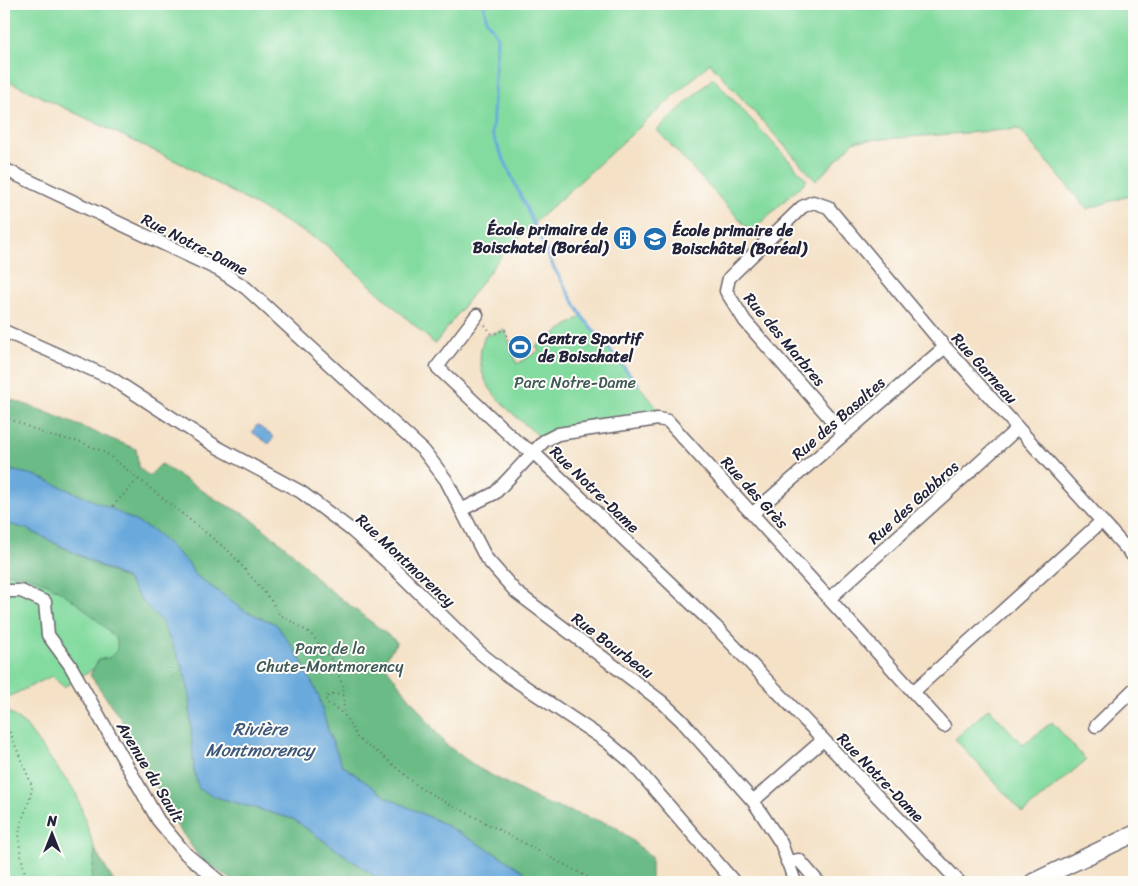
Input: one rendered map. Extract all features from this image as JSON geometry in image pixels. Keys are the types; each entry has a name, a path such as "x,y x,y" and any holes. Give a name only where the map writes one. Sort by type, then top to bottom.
{"main road":[{"path":"1033,882 1134,834"}],"street":[{"name":"Rue Notre-Dame","path":"4,169 219,270 246,288 424,451 446,480 461,510 495,494 534,453 715,626 959,882"},
{"name":"Rue Garneau","path":"813,202 828,208 945,347 1134,557"},
{"name":"Rue des Marbres","path":"813,202 802,208 729,278 726,290 742,317 844,434"},
{"path":"477,315 437,367 517,442 534,453"},
{"name":"Rue Montmorency","path":"4,332 111,378 217,447 301,492 315,502 350,529 393,567 480,652 509,676 606,741 631,762 734,882"},
{"name":"Rue des Basaltes","path":"752,514 945,347"},
{"name":"Rue des Grès","path":"534,453 544,441 558,434 638,421 658,419 668,421 944,726"},
{"name":"Rue des Gabbros","path":"829,599 1018,428"},
{"name":"Rue Bourbeau","path":"461,510 486,558 516,592 662,702 682,721 753,801 781,843 795,882"},
{"path":"913,692 1102,521"},
{"name":"Avenue du Sault","path":"4,591 21,591 45,602 48,635 70,665 158,820 186,854 220,882"},
{"path":"1096,726 1134,690"},
{"path":"753,801 823,740"},
{"path":"788,862 799,860 818,882"}],"path":[{"path":"477,315 492,334 505,330 511,348"},
{"path":"4,419 10,419 50,436 80,442 106,453 137,480 230,552 270,599 279,614 310,633 333,661 343,686 344,714 358,739 383,756 420,788 597,882"},
{"path":"113,506 137,480"},
{"path":"343,695 332,694 326,697 326,702 344,714"},
{"path":"4,718 32,786 31,796 20,833 21,857 27,882"},
{"path":"624,882 628,879 631,882"}],"green space":[{"path":"4,4 1134,4 1134,194 1087,209 1019,129 855,141 816,181 710,63 534,223 499,259 435,344 325,244 182,164 4,79"},
{"path":"713,78 807,180 751,232 657,130"},
{"name":"Parc Notre-Dame","path":"582,316 668,421 647,411 658,419 544,441 495,396 481,369 481,353 485,336 505,330 517,364 539,351 536,346"},
{"name":"Parc de la Chute-Montmorency","path":"4,397 136,449 139,468 149,476 161,464 217,500 249,517 293,553 321,583 397,642 383,663 445,744 478,768 542,802 615,826 651,857 651,882 540,882 498,855 438,821 386,797 342,765 329,734 319,697 298,655 276,624 245,611 194,574 189,564 154,531 112,509 34,475 4,469"},
{"path":"4,523 27,529 127,580 142,601 162,622 183,668 189,692 194,771 199,789 216,797 293,819 383,882 236,882 202,861 175,823 121,719 90,675 99,659 109,658 117,650 117,640 76,602 51,586 27,576 4,574"},
{"path":"4,558 40,567 135,643 64,687 52,676 4,699"},
{"path":"4,708 26,726 76,793 95,850 91,882 4,882"},
{"path":"989,708 1023,745 1052,722 1086,760 1023,813 955,739"},
{"path":"95,850 114,882 91,882"}],"water":[{"path":"257,425 274,437 269,444 252,432"},
{"name":"Rivière Montmorency","path":"4,469 34,475 112,509 154,531 189,564 194,574 245,611 276,624 298,655 319,697 329,734 342,765 386,797 438,821 498,855 540,882 383,882 293,819 216,797 199,789 194,771 189,692 183,668 162,622 142,601 127,579 27,529 4,523"}],"waterway":[{"path":"484,4 486,19 497,36 492,134 554,268 582,316 638,384"}],"place":[{"name":"École primaire de Boischatel (Boréal)","path":"625,238"},
{"name":"École primaire de Boischâtel (Boréal)","path":"655,239"},
{"name":"Centre Sportif de Boischatel","path":"520,347"}]}
